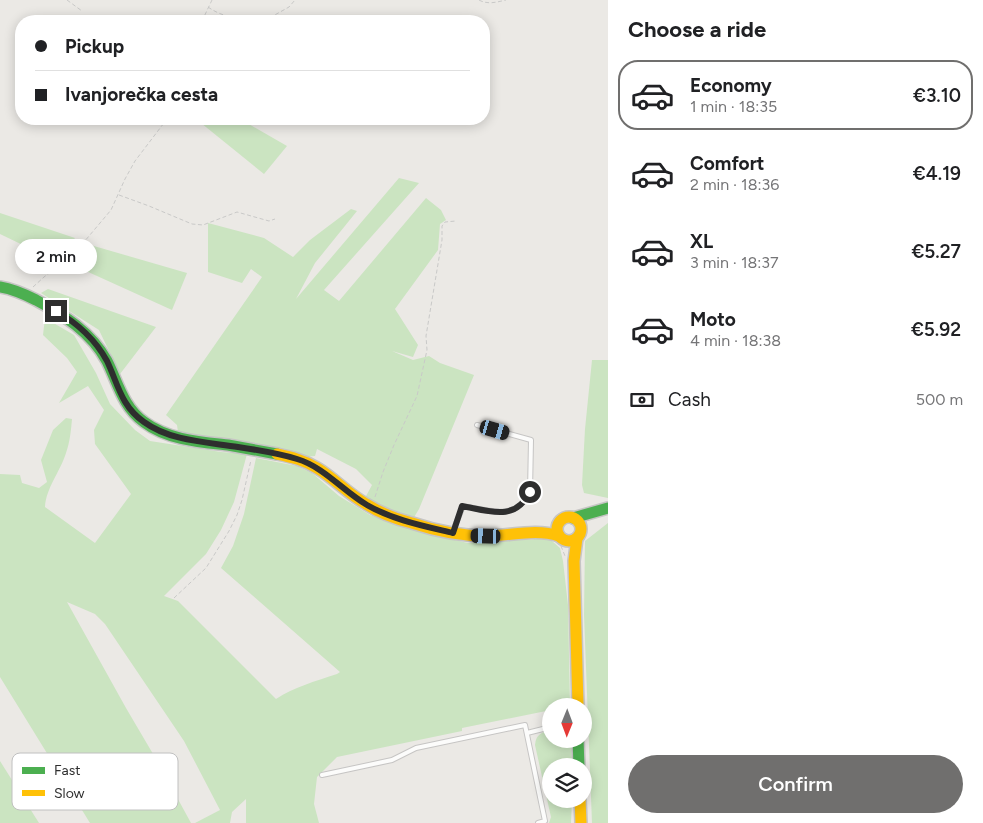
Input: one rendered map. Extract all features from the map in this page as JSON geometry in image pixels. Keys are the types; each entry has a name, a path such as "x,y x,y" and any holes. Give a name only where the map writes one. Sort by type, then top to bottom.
{"main road":[{"path":"0,286 13,289 66,316 92,340 107,362 126,403 135,415 155,429 172,436 252,449 309,463 373,508 422,526 453,533 486,536 543,532 551,533 560,539 566,544 570,558 578,698"},
{"path":"513,534 608,509"},
{"path":"560,539 570,541 594,517 608,509"},
{"path":"568,518 579,522 579,534 570,558"},
{"path":"560,539 557,529 558,525 568,518"},
{"path":"580,808 581,823"}],"lane":[{"path":"453,533 462,506 502,513 507,512 522,505 530,492 531,440 477,424"},
{"path":"322,775 392,760 416,748 525,725 545,821 538,823"},
{"path":"527,733 542,729"}],"path":[{"path":"67,0 82,11"},
{"path":"205,15 212,0"},
{"path":"288,0 294,0"},
{"path":"274,15 289,6 294,0"},
{"path":"479,0 492,3 506,0"},
{"path":"208,7 222,15"},
{"path":"26,295 44,277 73,255 111,210 135,161 162,125"},
{"path":"118,195 192,224 203,224 237,212 269,221 275,219"},
{"path":"373,508 383,472 417,396 427,350 426,336 442,240 442,226 445,222 456,221"},
{"path":"174,598 206,568 229,531 242,500 252,449"},
{"path":"560,539 570,558"}],"green space":[{"path":"203,125 250,125 287,146 264,174"},
{"path":"399,178 419,183 324,290 339,301 426,198 441,210 446,220 440,224 438,250 395,309 418,345 413,357 392,351 413,360 429,356 440,363 474,375 419,509 413,519 398,515 365,498 372,485 356,469 317,449 315,456 304,457 178,432 177,425 166,415 262,277 251,269 242,283 208,272 208,223 264,238 293,257 310,240 351,209 357,211 315,263 296,299"},
{"path":"0,213 75,238 56,261 0,234"},
{"path":"87,244 187,273 172,310 75,266"},
{"path":"48,289 156,327 120,374 99,330 41,293"},
{"path":"45,318 74,335 96,373 110,404 135,430 150,441 247,454 234,502 221,530 206,554 164,596 178,601 276,699 298,688 340,672 221,568 233,546 244,514 256,458 297,466 312,473 339,496 370,515 437,536 468,543 518,539 531,540 541,537 552,541 560,548 563,561 568,605 570,698 542,698 542,712 462,728 462,731 337,757 317,777 314,804 319,823 246,823 246,799 232,812 230,823 195,823 220,810 184,741 105,624 95,614 67,602 152,753 47,753 0,677 0,474 20,475 22,483 39,488 47,482 41,460 53,430 66,418 72,419 68,445 48,493 45,507 95,543 131,494 95,444 94,430 104,410 88,386 59,403 77,372 67,358 43,335"},
{"path":"592,360 608,360 608,498 584,493 582,485"},
{"path":"608,523 608,823 592,823 592,758 590,758 589,748 592,748 592,698 587,698 584,615 585,541"},
{"path":"542,733 542,748 571,748 572,758 542,758 542,776 535,745"},
{"path":"0,761 12,780 12,810 31,810 39,823 0,823"},
{"path":"178,799 191,823 90,823 82,810 178,810"},
{"path":"549,808 572,808 571,823 549,823 551,817"}],"traffic: fast":[{"path":"0,287 36,300 67,318 85,333 101,351 131,409 153,428 185,439 277,454"},
{"path":"573,518 608,508"},
{"path":"578,748 579,758"}],"traffic: slow":[{"path":"277,454 312,465 359,500 394,518 421,526 449,533 468,535 496,536 532,532 559,536"},
{"path":"569,517 574,518 580,524 581,529 580,534 574,540 569,541 564,540 558,534 557,529 558,524 564,518 569,517"},
{"path":"577,538 574,561 578,698"},
{"path":"580,808 581,823"}],"route":[{"path":"56,311 66,316 86,333 107,362 122,397 130,409 145,423 160,432 187,439 265,451 304,461 314,466 369,506 422,526 453,533 462,506 502,513 522,505 530,492"}]}
